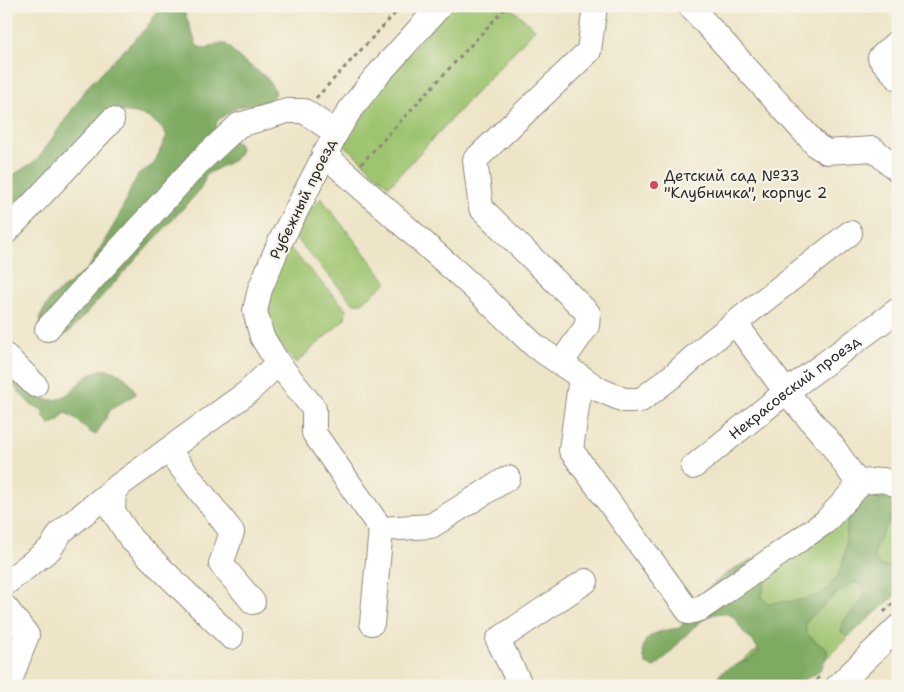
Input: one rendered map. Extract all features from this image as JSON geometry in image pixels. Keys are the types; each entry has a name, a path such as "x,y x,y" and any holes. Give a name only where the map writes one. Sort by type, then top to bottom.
{"street":[{"name":"Рубежный проезд","path":"381,529 314,433 314,409 278,363 262,337 255,311 260,289 279,244 336,133 375,78 440,6"},
{"path":"562,363 587,326 588,313 481,208 475,160 589,51 595,6"},
{"path":"690,6 816,146 827,152 873,149 898,170"},
{"path":"898,41 880,58 898,78"},
{"path":"47,329 198,163 239,125 287,111 304,111 336,133"},
{"path":"6,232 112,120"},
{"path":"324,154 471,285 535,346 600,390 624,400 640,400 850,233"},
{"name":"Некрасовский проезд","path":"694,467 786,392 898,310"},
{"path":"736,324 786,392 830,444 848,472 862,482 884,480 898,485"},
{"path":"6,356 35,385"},
{"path":"6,583 50,549 61,532 114,489 248,392 278,363"},
{"path":"581,376 571,450 690,612 700,609 825,522 862,482"},
{"path":"168,450 232,532 220,564 253,602"},
{"path":"372,623 381,529 431,526 508,478"},
{"path":"114,489 113,511 130,539 231,637"},
{"path":"521,686 498,640 586,581"},
{"path":"6,608 27,635 8,686"},
{"path":"838,686 898,627"}],"path":[{"path":"304,111 402,6"},
{"path":"349,177 507,6"}],"green space":[{"path":"165,6 182,6 197,46 207,49 216,44 226,44 242,60 266,77 276,92 268,101 234,109 217,121 215,132 239,144 240,152 234,160 207,174 200,190 68,333 60,337 42,339 40,317 46,306 51,298 88,269 118,218 138,175 154,164 167,135 156,123 144,116 130,112 114,112 6,229 6,180 38,159 89,85 147,27 155,15"},
{"path":"451,6 509,6 535,29 389,186 340,141 357,113"},
{"path":"321,198 387,282 362,303 353,303 293,235 306,214"},
{"path":"287,245 346,309 345,319 296,363 266,327 269,290"},
{"path":"6,361 31,392 44,399 60,398 68,394 90,375 98,371 108,370 125,378 136,394 111,409 96,435 65,413 59,420 50,425 44,417 42,409 31,405 6,378"},
{"path":"878,486 898,493 898,587 799,686 709,686 761,647 724,600"},
{"path":"860,488 880,489 893,499 894,508 892,516 875,549 874,558 881,566 898,567 898,593 848,637 841,632 842,624 862,600 864,594 863,585 854,582 836,594 806,622 806,632 828,651 821,669 812,676 786,684 755,687 713,686 716,679 727,669 747,660 759,651 734,618 720,613 709,616 699,623 654,667 646,664 643,647 650,636 680,628 695,605 719,579 754,559 767,571 762,596 767,603 795,601 818,594 828,588 835,580 841,568 845,552 848,518"}],"place":[{"name":"Детский сад №33 \"Клубничка\", корпус 2","path":"654,185"}]}
